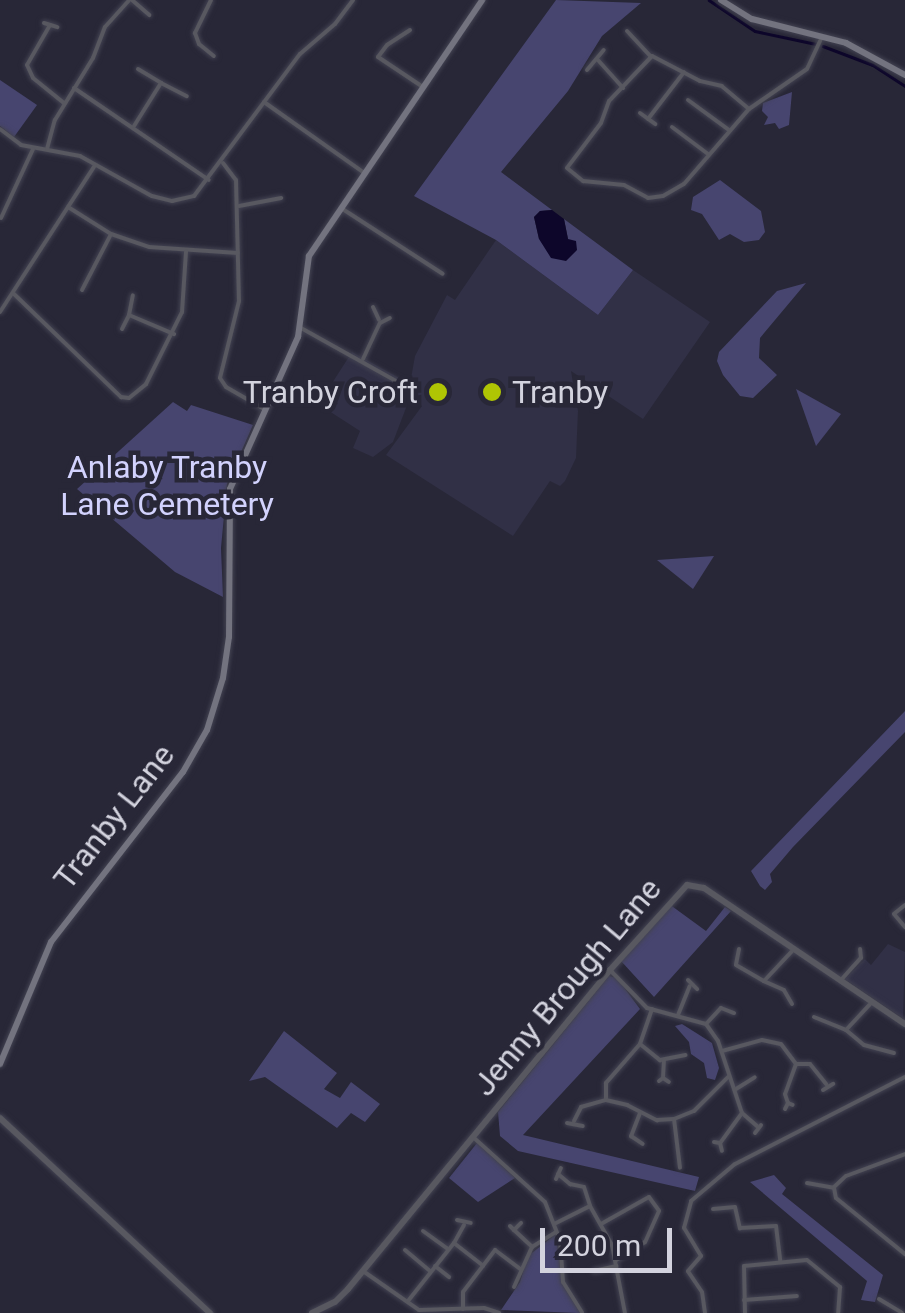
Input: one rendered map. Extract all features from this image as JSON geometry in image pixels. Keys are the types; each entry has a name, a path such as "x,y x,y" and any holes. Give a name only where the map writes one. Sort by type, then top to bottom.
{"main road":[{"name":"Tranby Lane","path":"0,1064 51,942 183,772 207,730 229,638 226,524 230,489 301,328 302,278 308,256 482,0"},
{"path":"721,0 752,19 846,43 905,75"}],"street":[{"path":"46,149 50,130 105,27 130,0 150,16"},
{"path":"211,0 195,33 199,44 214,56"},
{"path":"0,129 33,149 66,152 95,164 152,196 172,200 194,196 300,54 335,24 353,0"},
{"path":"50,25 27,65 33,78 64,103"},
{"path":"410,30 387,44 378,57 423,87"},
{"path":"627,32 650,56 658,56 684,72 722,86 749,110"},
{"path":"650,56 608,104 602,123 568,161 570,173 586,182 627,186 645,198 663,196 684,184 749,110 806,69 822,37"},
{"path":"587,70 604,50"},
{"path":"596,59 623,88"},
{"path":"137,68 187,96"},
{"path":"648,119 684,72"},
{"path":"134,126 162,83"},
{"path":"74,88 209,180"},
{"path":"688,100 729,130"},
{"path":"264,102 365,174"},
{"path":"640,113 655,124"},
{"path":"672,127 708,154"},
{"path":"2,214 33,149"},
{"path":"222,162 236,180 240,254 238,316 220,378 226,387 266,410"},
{"path":"0,312 95,164"},
{"path":"239,206 279,199 280,206"},
{"path":"68,207 111,234 148,247 240,254"},
{"path":"340,208 444,274"},
{"path":"81,286 111,234"},
{"path":"14,294 121,397 138,395 174,334 182,312 186,250"},
{"path":"122,329 133,294"},
{"path":"372,307 380,322"},
{"path":"129,315 174,334"},
{"path":"363,360 380,322 390,318"},
{"path":"301,328 403,385"},
{"name":"Jenny Brough Lane","path":"312,1313 335,1302 363,1271 610,970 681,890 694,884 905,1024"},
{"path":"905,906 894,914 905,928"},
{"path":"738,949 732,961 788,1000"},
{"path":"764,981 794,949"},
{"path":"841,980 860,958 860,950"},
{"path":"610,970 652,1009 706,1024 722,1052 742,1113 758,1128"},
{"path":"678,1015 689,984 698,989"},
{"path":"846,1030 872,1002"},
{"path":"706,1024 720,1006 734,1013"},
{"path":"606,1100 606,1083 640,1044 652,1009"},
{"path":"814,1017 819,1023 846,1030 864,1045 894,1052"},
{"path":"722,1052 767,1040 780,1044 796,1064"},
{"path":"640,1044 664,1060 688,1054"},
{"path":"664,1060 661,1080 669,1082"},
{"path":"796,1064 810,1064 827,1086"},
{"path":"789,1106 785,1094 796,1064"},
{"path":"574,1121 581,1107 606,1100 657,1120 674,1119 694,1111 728,1077"},
{"path":"736,1088 756,1077"},
{"path":"704,1313 702,1292 688,1272 701,1256 684,1228 691,1201 715,1178 752,1154 905,1078"},
{"path":"640,1113 629,1136 644,1144"},
{"path":"722,1151 717,1142 742,1113"},
{"path":"0,1118 210,1313"},
{"path":"674,1119 680,1168"},
{"path":"567,1123 574,1121 583,1126"},
{"path":"473,1137 545,1202 556,1232 563,1282 582,1313"},
{"path":"834,1188 846,1176 905,1154"},
{"path":"561,1168 557,1177 588,1188 590,1206 616,1263 624,1313"},
{"path":"807,1183 834,1188"},
{"path":"834,1188 836,1198 905,1254"},
{"path":"594,1271 616,1263 645,1242 660,1211 649,1197 601,1224"},
{"path":"554,1224 590,1206"},
{"path":"713,1209 735,1207 740,1228 776,1226 780,1262"},
{"path":"407,1303 468,1224 456,1220"},
{"path":"521,1223 512,1228 532,1247"},
{"path":"423,1231 448,1249"},
{"path":"514,1287 532,1247 556,1232"},
{"path":"454,1242 483,1266"},
{"path":"405,1250 430,1271"},
{"path":"463,1310 463,1292 496,1250 520,1269"},
{"path":"745,1313 744,1266 807,1260 840,1286 838,1313"},
{"path":"435,1266 449,1277"},
{"path":"363,1271 407,1303 430,1312 484,1308 499,1313"},
{"path":"744,1300 797,1296"},
{"path":"879,1299 902,1313"}],"shaded area":[{"path":"552,210 564,219 568,239 576,241 577,250 566,261 551,258 539,239 534,217 540,211"},
{"name":"Tranby","path":"496,240 598,315 633,270 710,322 643,419 571,371 578,411 576,458 565,481 560,486 550,481 513,536 386,455 422,406 409,400 393,442 373,457 353,448 360,431 329,411 336,398 327,391 352,352 410,384 415,356 447,295 455,300"},
{"path":"888,944 905,952 903,1018 845,979 865,959 871,965"}],"green space":[{"path":"556,0 641,3 602,36 568,91 501,172 552,210 540,211 534,217 539,239 568,239 564,219 633,270 598,315 496,240 414,196"},
{"path":"0,80 37,105 14,137 0,126"},
{"path":"792,92 789,125 779,129 775,123 764,125 768,117 762,111 763,103"},
{"path":"720,180 761,211 765,232 759,240 744,242 730,234 719,240 702,214 691,210 693,197"},
{"path":"806,283 760,338 759,358 777,375 753,398 740,396 723,375 717,361 719,352 777,291"},
{"path":"796,389 841,414 816,446"},
{"name":"Anlaby Tranby Lane Cemetery","path":"173,402 187,411 191,405 253,425 227,484 221,548 223,597 175,572 77,489"},
{"path":"714,556 693,589 657,560"},
{"path":"905,711 905,732 793,847 770,874 772,882 765,890 760,886 751,871"},
{"path":"669,904 706,931 725,907 731,911 654,997 621,961"},
{"path":"609,976 617,978 640,1009 523,1135 699,1177 695,1191 518,1151 500,1136 498,1112"},
{"path":"682,1024 712,1043 719,1068 715,1080 707,1078 704,1063 691,1054 689,1042 675,1026"},
{"path":"284,1031 337,1073 324,1089 340,1098 351,1082 380,1104 365,1122 351,1113 337,1128 265,1077 249,1081"},
{"path":"477,1143 515,1178 478,1202 449,1178"},
{"path":"774,1175 786,1188 782,1194 883,1275 875,1302 861,1300 867,1281 750,1182"},
{"path":"556,1234 562,1284 580,1313 501,1310 520,1282 528,1256"}],"waterway":[{"path":"709,0 755,31 816,44"},
{"path":"823,46 873,65 905,86"}],"place":[{"name":"Tranby Croft","path":"438,392"},
{"name":"Tranby","path":"492,392"}]}
